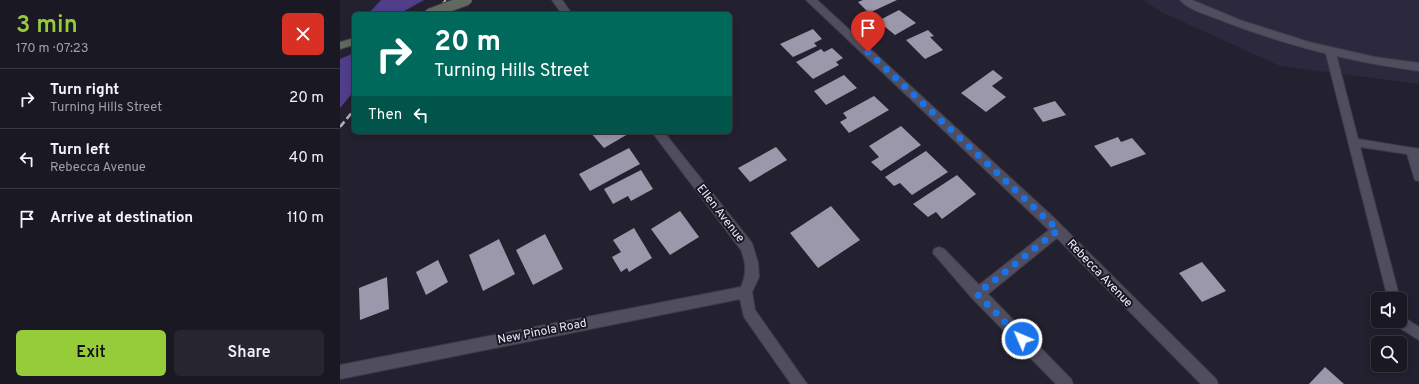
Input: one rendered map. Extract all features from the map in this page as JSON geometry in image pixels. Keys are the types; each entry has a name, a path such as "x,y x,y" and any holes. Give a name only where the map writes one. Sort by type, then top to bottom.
{"main road":[{"path":"434,12 467,0"},
{"path":"340,46 352,42"}],"street":[{"path":"557,0 566,12"},
{"name":"Rebecca Avenue","path":"811,0 1058,230 1211,384"},
{"path":"1185,0 1268,34 1330,50 1419,67"},
{"name":"Ellen Avenue","path":"660,134 747,247 752,263 752,277 745,292"},
{"path":"977,294 1058,230"},
{"path":"939,254 1066,384"},
{"path":"745,292 749,312 800,384"},
{"name":"New Pinola Road","path":"340,372 745,292"}],"lane":[{"path":"1330,50 1392,292"},
{"path":"1353,142 1415,152 1419,177"},
{"path":"1407,326 1419,334"}],"shaded area":[{"path":"381,0 424,0 403,12 370,12"},
{"path":"1143,0 1419,0 1419,84 1280,66 1161,12"},
{"path":"352,54 352,93 340,108 340,59"}],"building":[{"path":"863,0 897,0 869,13 858,2"},
{"path":"899,10 916,23 895,35 878,21"},
{"path":"813,29 822,39 814,43 817,46 793,57 780,44"},
{"path":"928,30 934,36 930,37 943,50 925,59 906,40"},
{"path":"832,48 843,58 836,62 839,65 813,79 796,62 821,49 824,52"},
{"path":"993,70 1003,78 992,86 1006,97 986,112 961,93"},
{"path":"844,75 857,88 826,105 814,91"},
{"path":"874,96 889,110 849,133 840,122 847,118 843,113"},
{"path":"1055,101 1066,115 1043,122 1033,108"},
{"path":"901,126 921,145 881,171 871,162 879,157 869,146"},
{"path":"592,134 628,134 604,148"},
{"path":"1118,137 1121,142 1132,138 1146,154 1111,167 1094,146"},
{"path":"776,147 787,160 750,182 738,168"},
{"path":"629,148 640,164 590,191 579,174"},
{"path":"926,151 948,172 912,195 900,183 894,186 885,177"},
{"path":"641,170 653,189 631,201 628,196 613,204 604,189"},
{"path":"957,175 976,194 942,219 936,212 928,217 913,204"},
{"path":"831,206 860,240 818,268 790,233"},
{"path":"680,211 699,237 670,255 651,229"},
{"path":"634,228 652,258 629,272 627,268 621,272 612,257 621,252 613,240"},
{"path":"545,234 563,269 533,285 516,250"},
{"path":"499,239 515,274 483,291 469,255"},
{"path":"438,260 448,282 426,295 416,272"},
{"path":"1202,262 1226,291 1202,302 1179,273"},
{"path":"387,277 389,309 360,320 359,288"},
{"path":"1325,367 1344,384 1309,384"}],"railway":[{"path":"437,12 446,0"},
{"path":"340,127 352,112"}],"route":[{"path":"868,52 1058,230 977,294 1022,339"}]}
